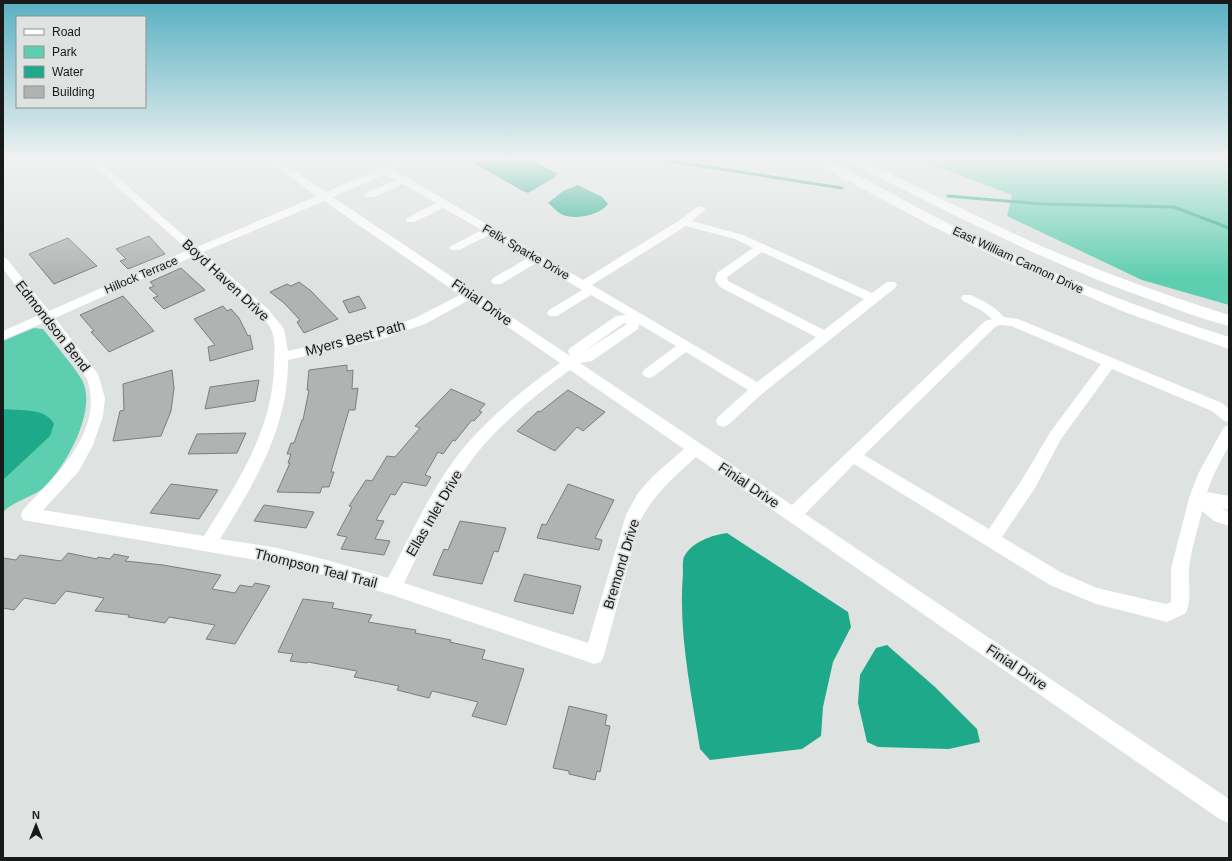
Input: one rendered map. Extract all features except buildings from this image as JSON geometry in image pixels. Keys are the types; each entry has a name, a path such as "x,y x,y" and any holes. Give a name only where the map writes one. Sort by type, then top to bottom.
{"street":[{"name":"Boyd Haven Drive","path":"135,198 268,318 276,328 280,338 281,357 277,409 265,442 250,475 208,544"},
{"name":"Hillock Terrace","path":"3,336 319,198"},
{"name":"Finial Drive","path":"331,198 471,294 574,361 793,515 1229,812"},
{"name":"Felix Sparke Drive","path":"433,198 587,287 636,319 686,345 758,389"},
{"name":"East William Cannon Drive","path":"891,198 974,242 1010,259 1096,295 1229,343"},
{"name":"East William Cannon Drive","path":"930,198 1034,249 1161,298 1229,321"},
{"path":"411,220 443,204"},
{"path":"553,313 587,287 684,222 701,208"},
{"path":"684,222 739,237 873,298"},
{"path":"455,248 489,231"},
{"path":"761,247 721,276 721,280 724,284 825,336"},
{"path":"497,281 536,258"},
{"name":"Edmondson Bend","path":"3,261 94,378 98,398 96,416 88,440 73,467 29,515"},
{"path":"723,420 758,389 891,285"},
{"name":"Myers Best Path","path":"281,357 377,336 420,321 471,294"},
{"path":"966,298 983,305 994,313 1000,321"},
{"name":"Ellas Inlet Drive","path":"392,588 442,492 471,450 488,430 529,392 574,361 587,358 633,326 636,319"},
{"path":"793,515 990,324 1000,321 1013,322 1109,362 1216,407 1229,417"},
{"path":"649,373 686,345"},
{"path":"991,540 1029,483 1056,435 1104,372 1109,362"},
{"path":"853,456 1056,579 1096,596 1168,612 1179,608 1181,599 1180,569 1197,498 1206,474 1229,431"},
{"name":"Bremond Drive","path":"594,655 632,520 644,498 659,481 696,448"},
{"path":"1197,498 1223,501 1229,504"},
{"path":"1197,498 1220,516 1229,520"},
{"name":"Thompson Teal Trail","path":"29,515 208,544 320,566 392,588 594,655"}],"green space":[{"path":"1011,198 1229,198 1229,305 1142,280 1007,216"},
{"path":"34,328 43,329 78,373 86,392 86,407 77,438 69,454 51,480 42,489 12,505 3,512 3,341"}],"water":[{"path":"554,198 603,198 608,204 594,214 574,217 561,214 548,203"},
{"path":"3,409 38,412 45,415 54,424 50,436 3,480"},
{"path":"727,533 848,612 851,627 833,662 823,707 821,736 802,749 710,760 700,749 686,661 682,617 683,561 688,550 693,546 709,537"},
{"path":"887,645 935,687 977,729 980,742 949,749 878,747 867,742 858,703 860,675 876,648"}],"waterway":[{"path":"974,198 1043,204 1174,207 1229,228"}]}
